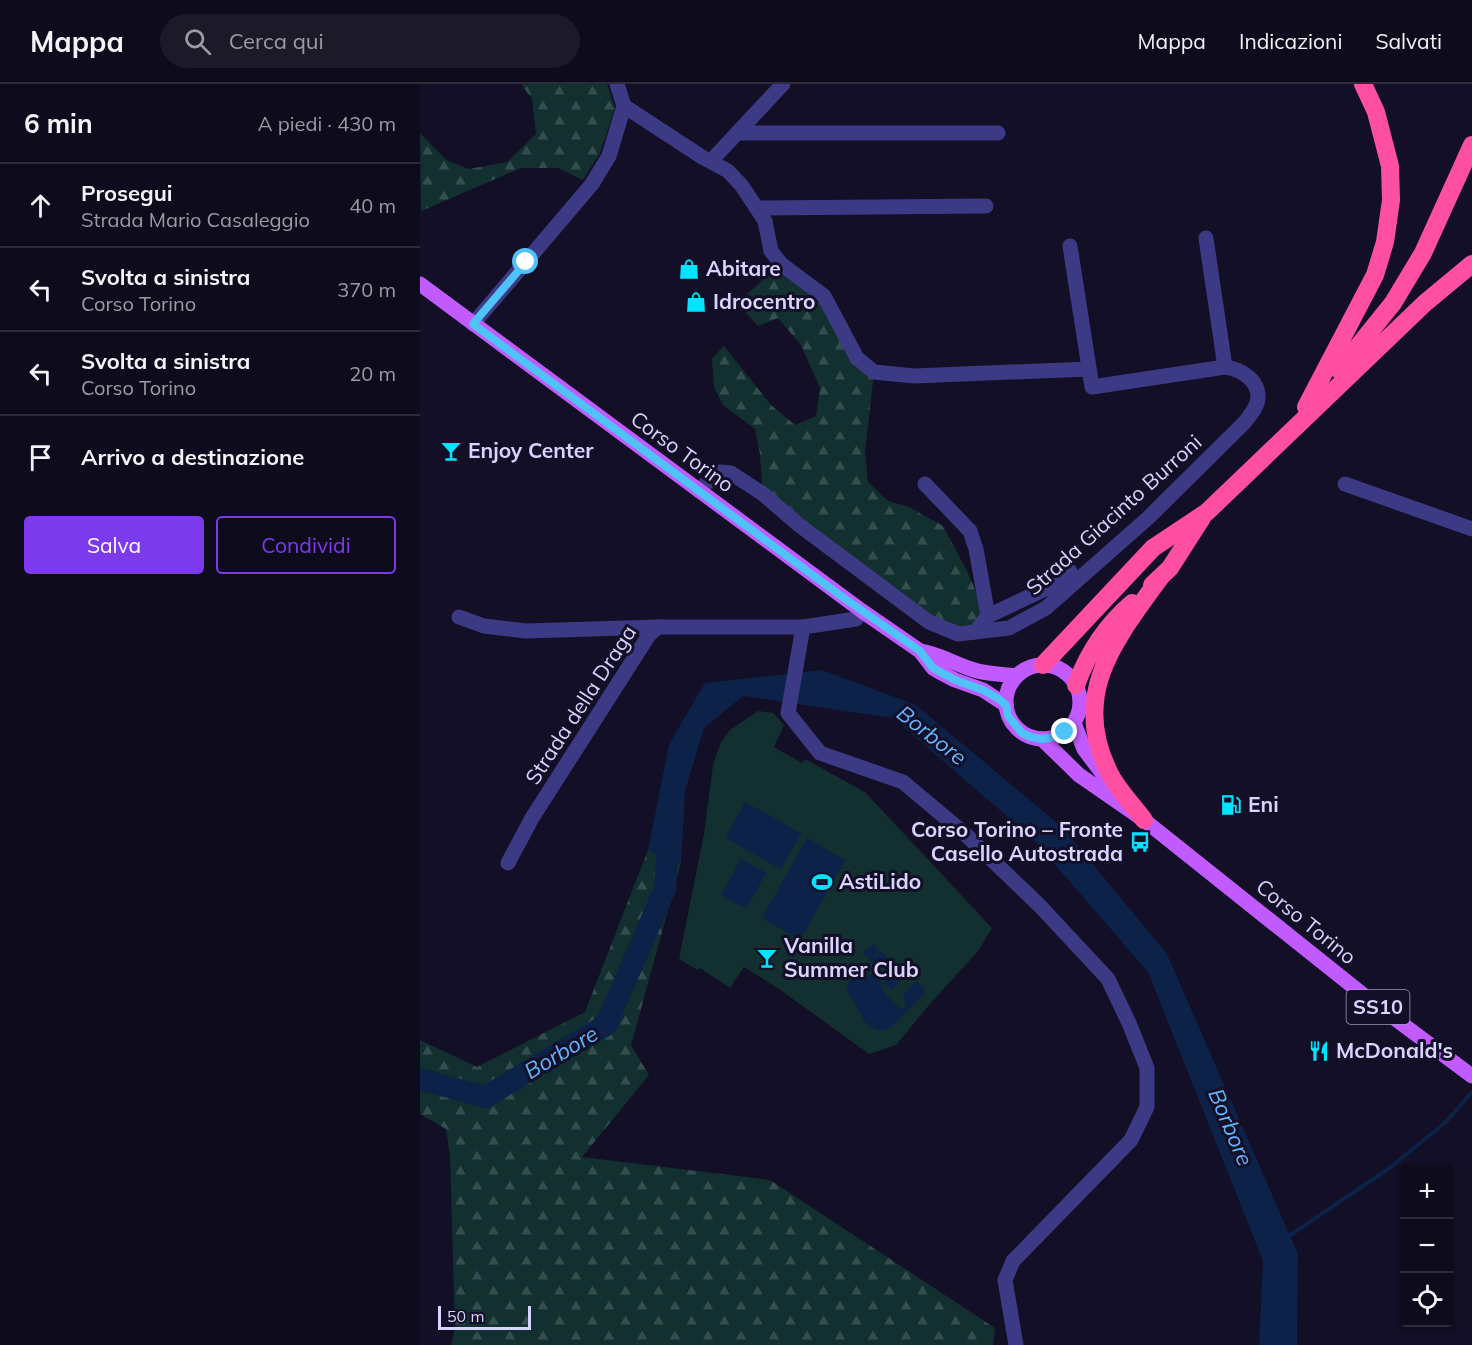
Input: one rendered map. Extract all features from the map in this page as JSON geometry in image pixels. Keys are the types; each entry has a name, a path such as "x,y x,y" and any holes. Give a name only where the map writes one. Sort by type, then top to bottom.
{"highway":[{"path":"1299,421 1375,275 1383,252 1391,200 1391,176 1386,147 1363,84"},
{"path":"1299,421 1393,303 1434,231 1472,145"},
{"path":"1043,665 1153,548 1207,512 1299,421 1425,303 1472,264"},
{"path":"1076,685 1084,663 1100,637 1119,614 1170,568 1207,512"},
{"path":"1144,820 1110,775 1097,742 1093,717 1096,686 1110,654 1125,626 1160,578"}],"main road":[{"name":"Corso Torino","path":"420,284 862,611 920,651 933,668 955,680 983,690 1006,705 1008,716 1022,733 1042,739 1079,775 1144,820 1366,997 1472,1076"},
{"name":"Corso Torino","path":"920,651 933,653 945,660 977,671 1016,676 1025,669 1043,665"},
{"path":"1043,665 1062,670 1076,685"},
{"path":"1006,705 1010,685 1016,676"},
{"name":"Corso Torino","path":"1076,685 1080,704 1074,723 1084,749 1104,778 1144,820"},
{"path":"1042,739 1065,732 1074,723"}],"street":[{"path":"473,324 592,184 609,156 624,106 617,84"},
{"path":"711,161 783,84"},
{"path":"624,106 728,171 742,186 765,221 771,251 781,264 824,296 837,316 857,358 874,372 914,376 1089,369"},
{"path":"737,133 998,133"},
{"path":"757,207 986,206"},
{"path":"1070,246 1092,387 1225,367 1206,238"},
{"name":"Strada Giacinto Burroni","path":"699,491 720,472 732,473 763,494 799,525 929,622 958,634 1009,628 1046,608 1148,518 1244,423 1255,409 1258,396 1252,380 1238,368 1225,367"},
{"path":"925,484 970,531 976,549 988,616"},
{"path":"1345,484 1472,529"},
{"path":"975,632 988,616 1056,584 1070,571"},
{"name":"Strada della Draga","path":"508,863 532,818 649,635 658,627 803,627 856,619 862,611"},
{"path":"459,617 484,626 526,631 658,627"},
{"path":"803,627 788,713 820,753 903,782 965,834 1040,906 1108,979 1147,1068 1147,1107 1131,1140 1013,1261 1005,1280 1016,1345"}],"green space":[{"path":"521,84 607,84 615,108 600,153 583,180 558,168 521,168 421,211 420,133 446,160 469,169 507,162 536,134 532,99"},
{"path":"781,264 824,296 874,372 865,452 868,482 888,501 909,507 943,526 968,573 983,608 975,632 958,634 763,494 760,454 755,429 723,405 714,388 712,358 724,346 771,405 795,425 816,416 820,388 801,345 778,318 758,326 737,303"},
{"name":"AstiLido","path":"758,711 773,713 784,725 774,747 802,763 805,759 865,792 992,928 978,951 896,1045 869,1054 779,989 744,967 730,988 700,968 698,970 679,959 704,834 713,765 721,742 730,730"},
{"path":"648,850 681,863 631,1045 649,1075 582,1157 770,1180 995,1328 993,1345 451,1345 455,1329 450,1156 446,1129 420,1114 420,1040 477,1067 585,1012"}],"water":[{"path":"822,670 916,705 1063,828 1167,954 1298,1254 1297,1345 1259,1345 1263,1261 1148,972 1031,837 893,718 743,696 704,728 685,791 681,863 648,850 669,744 705,683"},
{"path":"745,802 801,833 781,869 725,838"},
{"path":"807,838 845,860 800,940 762,918"},
{"path":"741,859 766,873 746,909 721,895"},
{"path":"873,944 880,951 874,958 882,952 889,960 881,968 881,974 888,975 896,969 903,977 892,990 884,984 884,979 881,978 884,991 900,1009 906,1006 903,994 917,981 926,992 890,1028 880,1031 865,1022 846,989 849,981 856,978 856,967 865,966 864,976 876,973 877,968 863,953"}],"waterway":[{"name":"Borbore","path":"420,1079 485,1097 606,1025 665,889 669,827"},
{"path":"1286,1238 1391,1167 1447,1121 1471,1093"}],"place":[{"name":"Abitare","path":"689,269"},
{"name":"Idrocentro","path":"696,302"},
{"name":"Enjoy Center","path":"451,451"},
{"name":"Eni","path":"1231,805"},
{"name":"Corso Torino – Fronte Casello Autostrada","path":"1140,842"},
{"name":"AstiLido","path":"822,882"},
{"name":"Vanilla Summer Club","path":"767,958"},
{"name":"McDonald's","path":"1319,1051"}],"route":[{"path":"526,262 473,324 841,596 920,651 933,668 999,699 1006,705 1008,716 1022,733 1042,739 1065,732"}]}
